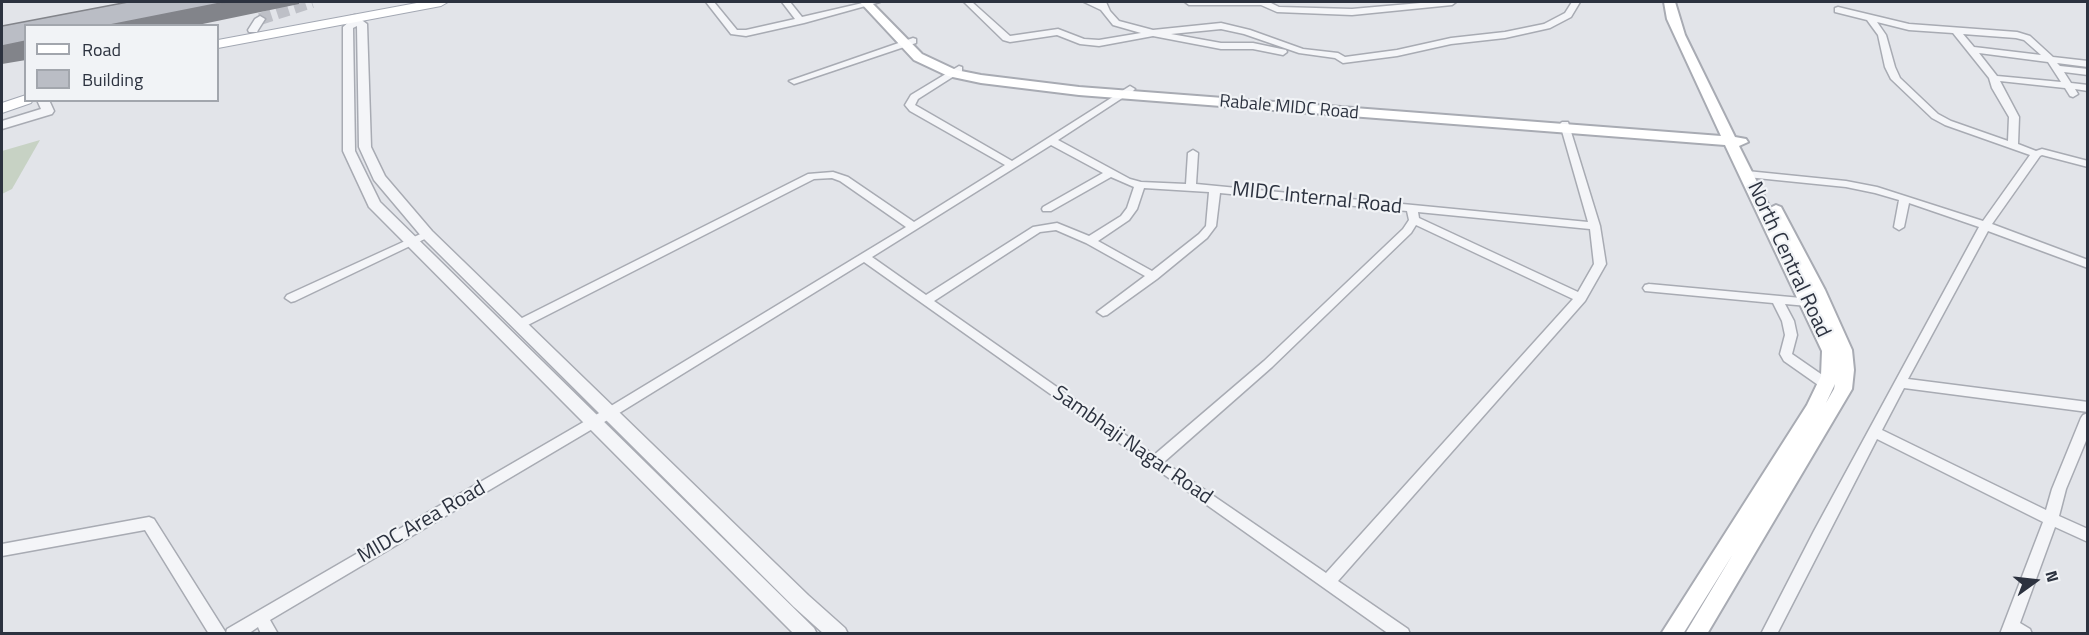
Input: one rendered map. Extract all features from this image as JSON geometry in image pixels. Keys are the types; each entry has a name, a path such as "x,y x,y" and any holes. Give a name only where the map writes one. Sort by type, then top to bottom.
{"main road":[{"path":"219,38 257,24 409,2"},
{"path":"219,45 441,2"},
{"name":"Rabale MIDC Road","path":"872,2 909,42 918,57 956,71 1016,82 1324,109 1734,139"},
{"name":"North Central Road","path":"1670,2 1679,35 1817,290 1843,350 1845,370 1843,389 1695,633"},
{"name":"North Central Road","path":"1677,2 1678,19 1734,139"},
{"path":"2,100 24,94"},
{"path":"2,108 24,101"},
{"name":"North Central Road","path":"1671,633 1814,408 1830,376 1831,351 1753,175"}],"street":[{"path":"710,2 734,32 740,33 754,33 872,2"},
{"path":"786,2 801,21"},
{"path":"968,2 1006,38 1010,39 1058,32 1083,42 1099,43 1153,33 1226,26 1302,51 1338,56 1343,60"},
{"path":"1088,2 1103,5 1116,23 1153,33 1221,46 1253,46 1314,59 1343,60 1397,53 1450,41 1505,35 1547,26 1568,15 1576,2"},
{"path":"1189,2 1263,2 1277,9 1352,12 1452,2"},
{"path":"1838,10 1909,27 2021,36 2031,41 2053,64 2070,90"},
{"path":"1871,19 1882,35 1892,74 1929,111 1948,123 2036,154 2051,153 2088,164"},
{"path":"355,20 348,27 357,120 365,147 379,177 427,234 706,505 801,601 838,633"},
{"path":"1956,31 1974,50 1994,78 1997,88 2014,117 2013,146"},
{"path":"794,81 909,42"},
{"path":"1974,50 2088,72"},
{"path":"1980,59 2088,64"},
{"path":"956,71 914,97 910,105 913,109 1012,165"},
{"path":"1994,78 2070,90 2088,88"},
{"name":"MIDC Area Road","path":"233,633 593,423 914,227 1126,91"},
{"path":"2,125 48,111 44,102"},
{"path":"357,120 349,151 374,204 807,633"},
{"path":"1328,582 1581,298 1600,264 1595,226 1565,127"},
{"name":"MIDC Internal Road","path":"1050,140 1111,173 1140,185 1215,189 1413,214 1595,226"},
{"path":"1191,187 1193,153"},
{"path":"1770,633 1874,432 1986,225 2036,154"},
{"path":"1047,209 1111,173"},
{"path":"520,324 812,176 833,175 844,179 914,227"},
{"path":"1753,175 1846,184 1905,199 1986,225 2088,264"},
{"path":"363,183 379,177"},
{"path":"1090,241 1125,218 1132,209 1140,185"},
{"path":"1102,312 1153,276 1203,236 1211,226 1215,189"},
{"path":"1899,227 1905,199"},
{"path":"1155,462 1268,364 1348,290 1407,231 1413,214 1581,298"},
{"path":"926,301 1037,229 1057,226 1090,241 1153,276"},
{"path":"291,298 427,234"},
{"name":"Sambhaji Nagar Road","path":"864,257 1402,633"},
{"path":"1649,288 1808,302"},
{"path":"1777,300 1788,321 1791,335 1786,354 1788,358 1826,384"},
{"path":"1900,383 2088,407"},
{"path":"2015,631 2052,519 2059,489 2088,418"},
{"path":"1874,432 2088,536"},
{"path":"648,476 665,465"},
{"path":"688,517 706,505"},
{"path":"2,550 149,522 218,633"},
{"path":"717,546 735,534"},
{"path":"261,618 270,633"}],"green space":[{"path":"40,140 12,189 2,194 2,151"}],"building":[{"path":"128,2 226,2 115,24 24,24 24,41 2,46 2,26"}],"tunnel":[{"path":"260,19 312,2"}]}
